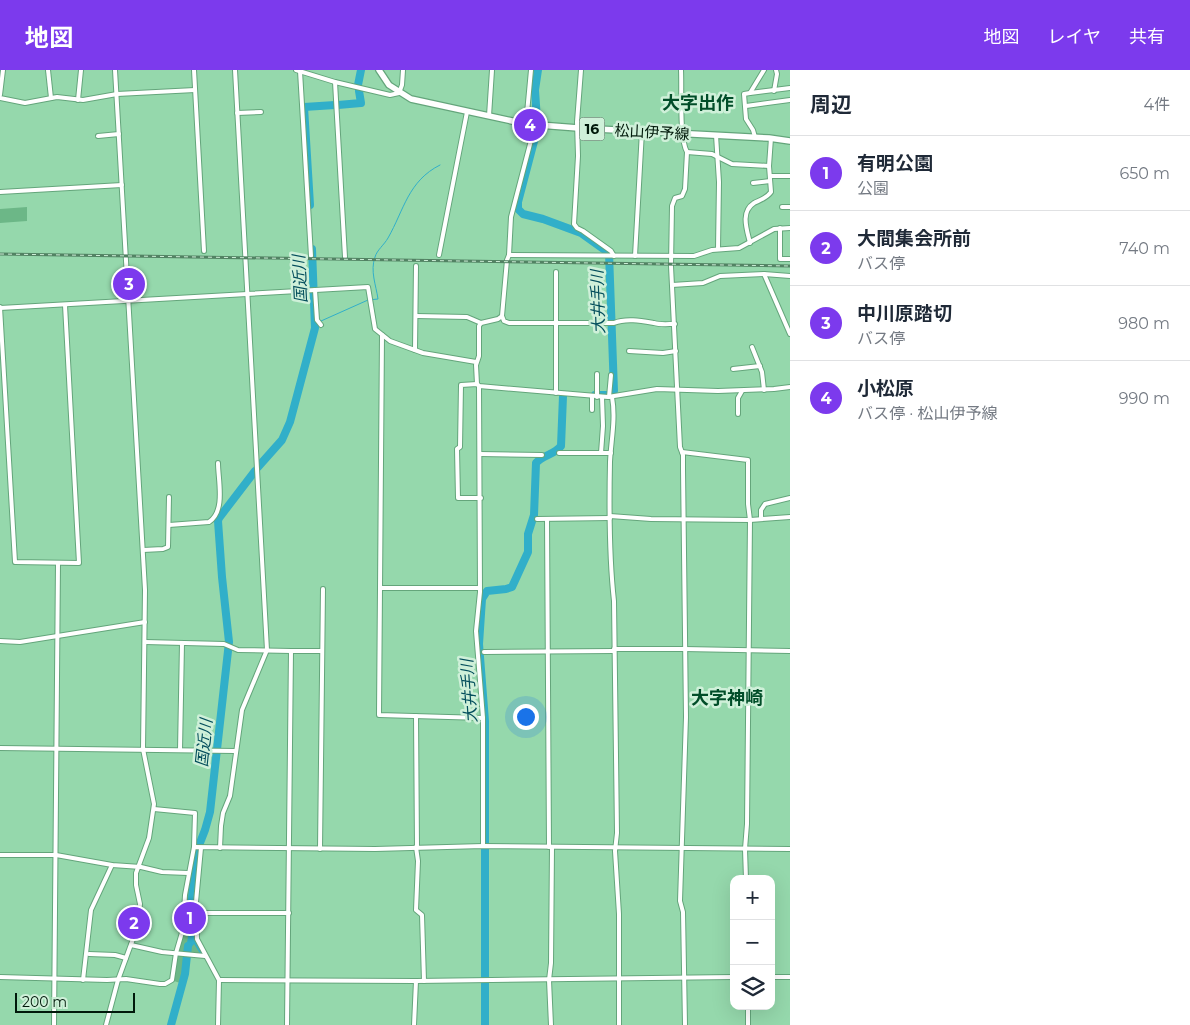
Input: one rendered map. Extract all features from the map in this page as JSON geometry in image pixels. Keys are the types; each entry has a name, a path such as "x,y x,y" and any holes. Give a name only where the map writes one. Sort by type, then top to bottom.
{"main road":[{"name":"松山伊予線","path":"379,70 389,85 411,99 426,104 526,124 771,138 790,141"}],"street":[{"path":"3,70 0,97 20,103 57,97 78,100 117,94 195,90"},
{"path":"48,70 51,98"},
{"path":"78,100 81,70"},
{"path":"106,1025 118,980 137,928 140,907 135,882 138,867 149,838 154,809 143,749 145,622 143,550 116,70"},
{"path":"194,70 204,251"},
{"path":"220,848 223,813 229,800 242,710 267,650 235,70"},
{"path":"311,256 298,71 390,95 399,93 402,85 403,70"},
{"path":"489,116 492,70"},
{"path":"526,124 530,70"},
{"path":"581,70 577,122 578,156 575,226 611,251 611,256"},
{"path":"681,70 683,134 687,152 684,193 678,196 672,206 671,257 679,390 680,447 682,452 686,717 680,902 683,912 685,1025"},
{"path":"758,70 760,76"},
{"path":"750,93 764,70"},
{"path":"774,91 776,70"},
{"path":"336,82 345,256"},
{"path":"381,93 389,85"},
{"path":"754,137 753,130 746,119 744,94 790,88"},
{"path":"746,106 790,100"},
{"path":"237,113 261,112"},
{"path":"439,255 467,112"},
{"path":"535,125 511,217 502,316 506,322 614,323 647,320 656,324 675,324"},
{"path":"635,256 642,131"},
{"path":"98,136 119,134"},
{"path":"716,135 718,158 718,249"},
{"path":"750,243 745,220 746,214 752,204 770,194 771,138"},
{"path":"687,152 712,154 732,164 769,166"},
{"path":"753,183 790,176"},
{"path":"0,192 122,185"},
{"path":"782,207 790,204"},
{"path":"780,228 780,259 790,259"},
{"path":"509,255 694,256 712,250 739,248 771,230 790,228"},
{"path":"415,350 416,266"},
{"path":"556,272 556,393"},
{"path":"672,285 703,283 720,276 764,274 790,276"},
{"path":"764,274 788,324 790,334"},
{"path":"65,305 79,563 15,562 0,308 368,287 375,329 396,344 415,350 476,362"},
{"path":"316,290 317,320 321,325"},
{"path":"416,316 467,317 481,323 498,319 502,316"},
{"path":"481,323 479,330 479,356 476,362 481,498 476,631 483,718 484,846"},
{"path":"382,334 379,715 483,718"},
{"path":"752,347 760,366 764,390"},
{"path":"629,351 676,351"},
{"path":"733,369 760,366"},
{"path":"597,374 603,426 601,453"},
{"path":"611,374 610,396 614,419 610,453 610,517 614,650 616,848 619,914 619,1025"},
{"path":"481,498 458,498 457,449 460,447 461,385 478,385 592,397 651,390 764,390 790,387"},
{"path":"738,414 738,398 742,390"},
{"path":"592,397 592,410"},
{"path":"682,452 748,460 750,520 746,875"},
{"path":"559,453 610,453"},
{"path":"480,454 542,455"},
{"path":"169,525 210,522 213,520 220,507 218,463"},
{"path":"143,550 168,548 169,496"},
{"path":"761,519 761,510 765,504 790,498"},
{"path":"537,519 610,517 750,520 790,517"},
{"path":"547,519 551,847 551,964 549,980 551,1025"},
{"path":"54,1025 58,563"},
{"path":"380,588 479,588"},
{"path":"320,849 323,589"},
{"path":"0,642 20,642 145,622"},
{"path":"145,642 228,646 238,650 322,651"},
{"path":"180,750 182,643"},
{"path":"484,652 684,649 790,651"},
{"path":"287,1025 291,651"},
{"path":"416,716 416,847 418,861 416,910 422,915 423,919 424,981"},
{"path":"0,748 236,751"},
{"path":"154,809 195,813 198,847 197,940 219,980 218,1025"},
{"path":"198,847 375,849 484,846 790,849"},
{"path":"0,977 118,980 160,984 169,982 174,977 176,953 183,928 188,873 198,847"},
{"path":"0,855 56,855 162,872 188,873"},
{"path":"84,980 91,910 112,865"},
{"path":"196,913 289,913"},
{"path":"131,945 205,956"},
{"path":"90,954 116,955 126,958"},
{"path":"219,980 424,981 730,977"},
{"path":"775,977 790,977"},
{"path":"414,1025 416,981"},
{"path":"748,1010 748,1025"}],"green space":[{"path":"27,207 27,221 0,223 0,209"},
{"path":"196,848 200,849 197,873 196,940 203,954 184,953 180,983 174,981 188,882"}],"water":[{"path":"196,848 199,851 194,896 194,931 195,939 203,954 201,955 194,944 185,953 188,937 186,925 189,885"}],"waterway":[{"name":"国近川","path":"358,85 361,70"},
{"name":"大井手川","path":"537,120 535,90 538,70"},
{"name":"国近川","path":"338,105 361,103 359,91"},
{"name":"国近川","path":"310,205 304,107 335,105"},
{"name":"大井手川","path":"537,130 518,202 518,209 523,214 581,233 609,253 614,391 608,395 595,395"},
{"path":"321,321 368,300 378,299 373,273 376,254 388,238 414,188 421,179 440,165"},
{"name":"国近川","path":"258,467 282,440 290,422 315,328 312,249"},
{"name":"大井手川","path":"485,1025 485,721 479,644 482,599 487,591 512,587 528,552 528,534 534,515 536,463 561,446 563,396"},
{"name":"国近川","path":"196,853 210,812 229,642 218,521 255,471"},
{"name":"国近川","path":"171,1025 185,974 188,946"}],"railway":[{"path":"0,254 790,266"}],"place":[{"name":"小松原","path":"530,125"},
{"name":"中川原踏切","path":"129,284"},
{"name":"有明公園","path":"190,918"},
{"name":"大間集会所前","path":"134,923"}],"district":[{"name":"大字出作","path":"698,103"},
{"name":"大字神崎","path":"727,698"}]}
